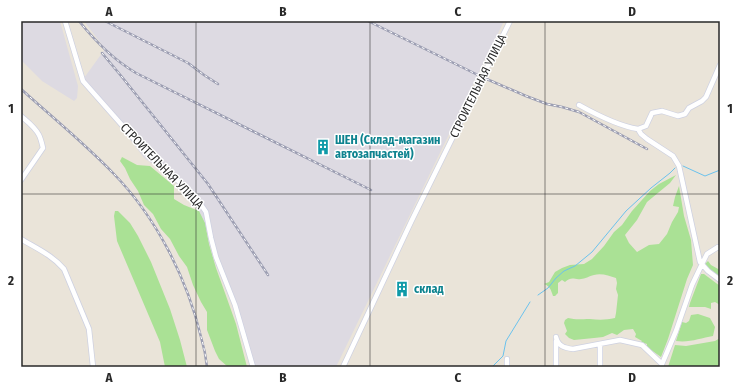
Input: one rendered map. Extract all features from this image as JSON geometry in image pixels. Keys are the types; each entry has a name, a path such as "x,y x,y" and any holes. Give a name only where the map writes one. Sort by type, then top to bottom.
{"street":[{"name":"СТРОИТЕЛЬНАЯ УЛИЦА","path":"65,21 83,81 143,149 195,196 206,212 216,256 235,305 253,367"},
{"name":"СТРОИТЕЛЬНАЯ УЛИЦА","path":"343,367 510,21"},
{"path":"579,105 620,125 638,129 646,126 652,113 662,111 678,116 685,114 689,108 702,101 706,97 720,65"},
{"path":"21,116 32,125 40,136 43,148 21,180"},
{"path":"638,129 647,140 674,156 679,166 700,262 708,271 720,280"},
{"path":"21,239 49,255 64,268 89,329 93,367"},
{"path":"556,367 556,337 559,345 573,349 620,340 642,345 662,366 692,285 702,264 707,254 718,247 720,248"},
{"path":"600,344 600,367"},
{"path":"507,359 507,367"}],"shaded area":[{"path":"21,21 60,21 78,86 77,98 74,101 42,81 21,60"},
{"path":"84,21 504,21 336,367 253,367 221,263 187,188 144,158 84,78 105,49"}],"green space":[{"path":"122,157 137,165 150,166 174,186 174,199 199,211 205,223 216,268 236,324 247,367 228,367 219,359 207,330 207,312 193,285 187,267 170,239 161,229 153,214 144,205 138,191 120,161"},
{"path":"676,175 670,183 647,202 637,220 625,235 629,243 637,252 649,245 659,244 667,234 678,212 679,207 673,206 679,186 684,216 691,240 693,265 661,357 647,347 647,344 641,342 642,341 635,337 636,334 633,329 624,330 617,335 612,333 603,337 574,340 569,338 565,334 567,331 564,323 568,318 599,320 615,318 618,295 616,289 616,278 600,274 592,275 583,279 571,279 565,282 562,280 558,283 558,293 555,296 553,296 549,287 544,284 549,282 555,272 562,268 570,265 584,264 592,259 650,191 659,184"},
{"path":"115,211 118,211 130,223 151,262 170,309 187,367 165,367 160,342 117,241 114,216"},
{"path":"708,261 711,265 720,270 720,279 709,271 704,265"},
{"path":"701,274 704,274 720,286 720,305 715,302 711,303 711,309 705,307 689,307"},
{"path":"698,314 710,318 715,327 713,336 690,341 676,341 682,322 686,323 689,321 691,315"},
{"path":"720,338 720,367 668,367 675,345 686,346 715,341"}],"waterway":[{"path":"683,166 705,176 720,170"},
{"path":"538,295 548,288 564,271 575,266 592,252 626,211 675,168"},
{"path":"492,367 503,356 506,341 530,302"}],"railway":[{"path":"79,21 105,50 136,73 371,190"},
{"path":"105,21 188,63 218,84"},
{"path":"368,21 482,77 526,96 547,104 579,112 647,149"},
{"path":"102,53 208,184 268,275"},
{"path":"21,89 102,162 129,190 143,209 168,249 187,293 195,315 205,352 207,367"}],"place":[{"name":"ШЕН (Склад-магазин автозапчастей)","path":"323,147"},
{"name":"склад","path":"402,289"}]}
